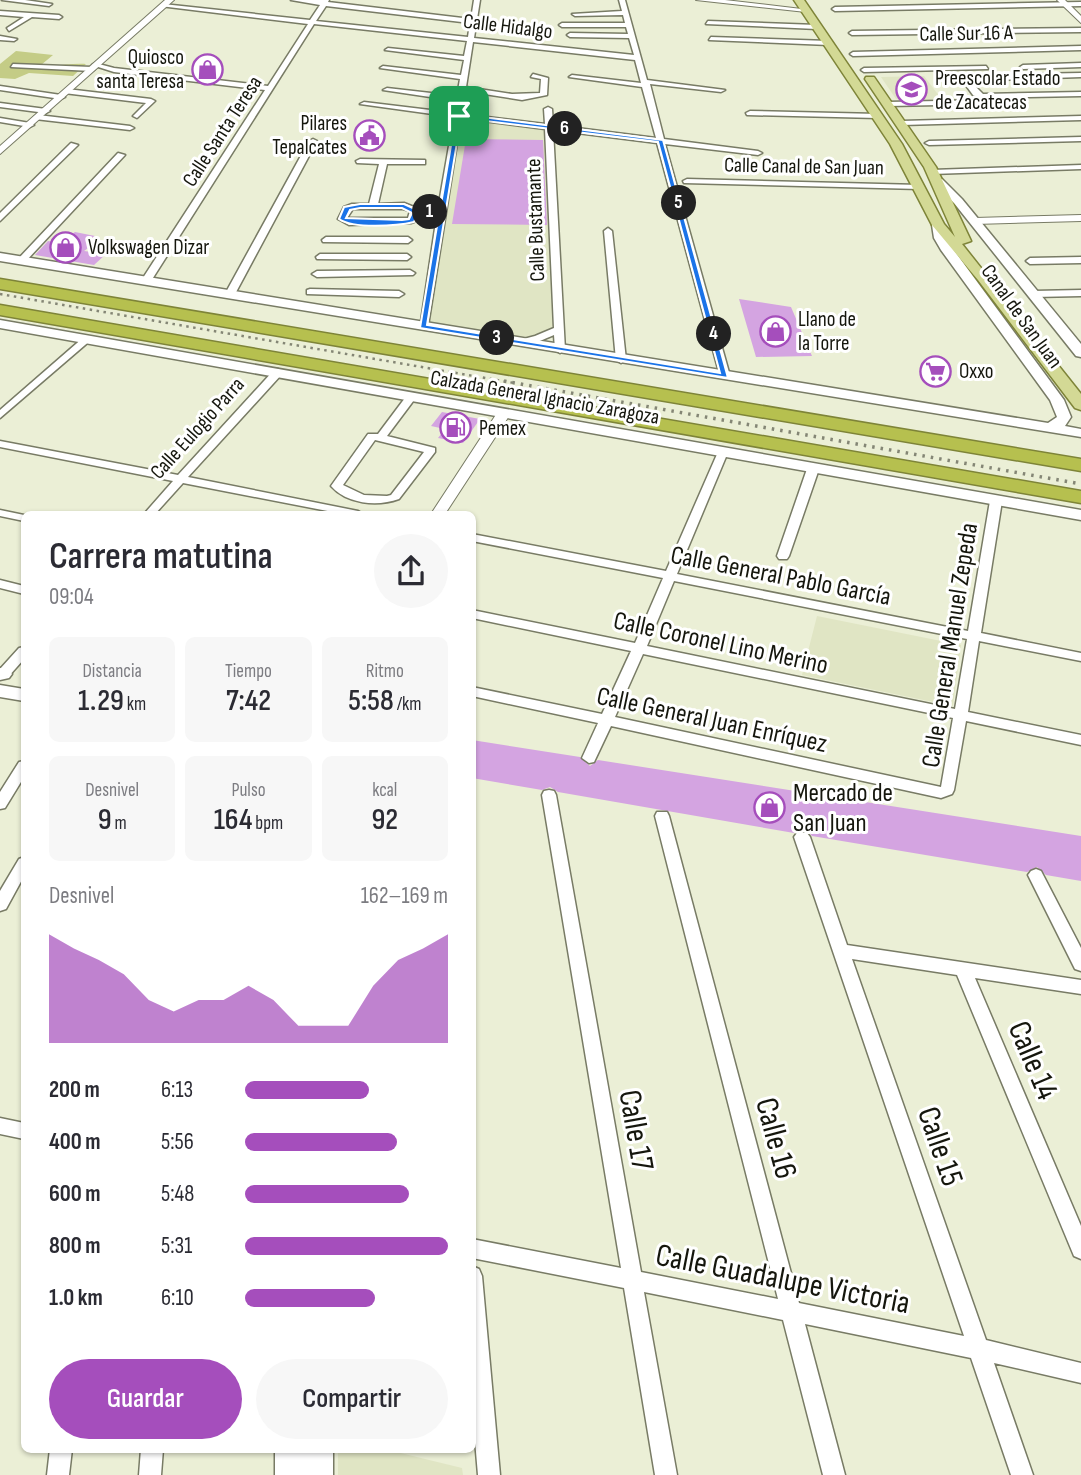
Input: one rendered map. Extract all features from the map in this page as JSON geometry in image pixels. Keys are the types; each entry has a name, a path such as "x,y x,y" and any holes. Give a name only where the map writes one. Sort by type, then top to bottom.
{"highway":[{"name":"Calzada General Ignacio Zaragoza","path":"0,284 1081,465"},
{"name":"Calzada General Ignacio Zaragoza","path":"1,322 996,492 1081,497"},
{"path":"902,484 996,492"}],"main road":[{"name":"Canal de San Juan","path":"799,0 878,116 920,187 938,225 983,276 1081,406"},
{"name":"Canal de San Juan","path":"839,34 853,54 870,70 888,104 935,177 951,218 983,276"},
{"name":"Canal de San Juan","path":"935,177 975,221 1081,353"},
{"name":"Canal de San Juan","path":"938,225 940,238 947,250 1055,396 1064,417 1059,424 1050,428"},
{"name":"Calzada General Ignacio Zaragoza","path":"0,257 1081,433"},
{"name":"Calzada General Ignacio Zaragoza","path":"1,322 902,484"},
{"path":"1055,396 1068,404 1081,406"},
{"name":"Calzada General Ignacio Zaragoza","path":"996,492 1081,515"},
{"path":"1,680 21,693"},
{"path":"290,1453 290,1475"},
{"path":"318,1453 318,1475"}],"street":[{"path":"0,3 5,0 49,4"},
{"path":"295,0 473,21"},
{"path":"423,326 477,0"},
{"path":"622,0 725,376"},
{"path":"700,0 806,10"},
{"name":"Calle Santa Teresa","path":"146,281 325,2"},
{"path":"828,11 1063,2 1081,4"},
{"path":"1063,2 1081,21"},
{"path":"0,151 167,3"},
{"name":"Calle Hidalgo","path":"167,3 639,58"},
{"path":"0,13 60,17"},
{"path":"575,14 626,13"},
{"path":"3,34 32,15"},
{"path":"708,23 817,27"},
{"path":"562,25 630,26"},
{"path":"852,33 1081,30"},
{"path":"3,34 13,39 4,46"},
{"path":"570,35 632,36"},
{"path":"711,39 828,43"},
{"name":"Calle Sur 16 A","path":"853,54 1081,48"},
{"path":"388,50 467,58"},
{"path":"870,70 1081,65"},
{"path":"13,66 114,70 270,89"},
{"path":"383,68 464,77"},
{"path":"1033,98 979,96 966,80 972,77 1081,75"},
{"path":"463,89 480,89 500,96 543,95 545,78 533,76"},
{"path":"572,77 720,90"},
{"path":"0,88 150,101 137,117"},
{"path":"387,90 462,99"},
{"path":"888,104 1081,97"},
{"path":"364,104 758,153"},
{"path":"0,105 130,128"},
{"name":"Calle Bustamante","path":"548,109 551,127 559,350"},
{"path":"750,113 878,116"},
{"path":"902,122 1081,118"},
{"path":"0,120 30,125"},
{"path":"929,144 1081,139"},
{"path":"230,295 313,141"},
{"path":"0,218 74,145"},
{"path":"22,260 121,155"},
{"path":"360,161 422,162"},
{"path":"373,206 384,161"},
{"path":"935,177 1081,167"},
{"name":"Calle Canal de San Juan","path":"687,181 920,187"},
{"path":"415,212 413,219 408,221 370,223 347,222 342,219 347,209 373,206 409,207 415,212 443,212"},
{"path":"975,221 1081,218"},
{"path":"350,293 370,223"},
{"path":"608,231 621,360"},
{"path":"326,240 408,240"},
{"path":"320,257 407,257"},
{"path":"1030,261 1081,260"},
{"path":"317,274 410,273"},
{"path":"310,292 399,294"},
{"path":"1034,294 1081,293"},
{"path":"517,342 537,340 559,330"},
{"path":"0,415 87,339"},
{"name":"Calle Eulogio Parra","path":"152,511 278,372"},
{"path":"381,438 412,396"},
{"path":"440,511 504,413"},
{"path":"370,438 381,438 431,450 395,497 388,500 345,493 338,489 337,483 370,438"},
{"path":"0,444 342,511"},
{"path":"589,758 723,452"},
{"path":"783,556 813,469"},
{"name":"Calle General Manuel Zepeda","path":"941,793 947,790 949,784 996,492"},
{"path":"0,513 21,518"},
{"name":"Calle General Pablo García","path":"476,538 1081,657"},
{"path":"0,584 21,589"},
{"name":"Calle Coronel Lino Merino","path":"476,615 1081,740"},
{"path":"1,680 21,655"},
{"name":"Calle General Juan Enríquez","path":"476,692 941,793"},
{"path":"0,804 21,770"},
{"name":"Calle 17","path":"549,794 666,1475"},
{"name":"Calle 16","path":"662,816 834,1475"},
{"name":"Calle 15","path":"802,838 1023,1475"},
{"path":"0,905 21,868"},
{"path":"1036,875 1081,964"},
{"path":"843,951 1081,987"},
{"name":"Calle 14","path":"964,971 1081,1249"},
{"path":"0,1126 21,1130"},
{"name":"Calle Guadalupe Victoria","path":"476,1249 979,1349 1081,1373"},
{"path":"476,1323 489,1475"},
{"path":"58,1475 61,1453"},
{"path":"150,1475 152,1453"}],"shaded area":[{"name":"Preescolar Estado de Zacatecas","path":"924,76 943,101 927,102 923,98 896,99 881,77"},
{"path":"461,118 547,129 554,323 550,330 538,335 522,337 429,323"},
{"path":"817,616 961,645 953,706 802,675"},
{"path":"338,1453 400,1453 462,1468 463,1475 338,1475"}],"green space":[{"path":"16,51 53,55 41,65 86,64 73,76 29,73 15,79 0,78 0,64"}],"building":[{"path":"466,139 543,140 547,225 452,224"},
{"name":"Volkswagen Dizar","path":"75,232 95,236 86,242 94,244 84,251 106,254 94,265 35,255 48,241 60,243"},
{"name":"Llano de la Torre","path":"739,299 791,307 812,356 756,357"},
{"name":"Pemex","path":"442,412 480,419 463,443 438,438 445,429 431,426"},
{"name":"Mercado de San Juan","path":"476,741 580,757 590,766 598,760 1081,836 1081,881 1046,875 1037,867 1027,872 812,836 807,830 794,833 558,792 550,787 542,790 476,779"}],"railway":[{"path":"0,294 514,383"},
{"path":"504,381 1081,484"}],"place":[{"name":"Quiosco santa Teresa","path":"207,69"},
{"name":"Preescolar Estado de Zacatecas","path":"912,90"},
{"name":"Pilares Tepalcates","path":"370,135"},
{"name":"Volkswagen Dizar","path":"65,247"},
{"name":"Llano de la Torre","path":"775,331"},
{"name":"Oxxo","path":"936,371"},
{"name":"Pemex","path":"456,428"},
{"name":"Mercado de San Juan","path":"770,807"}],"route":[{"path":"459,116 443,212 415,212 404,206 360,206 347,209 342,219 345,222 402,222 411,220 415,212 429,212 443,212 423,326 725,376 661,141 459,116"}]}
